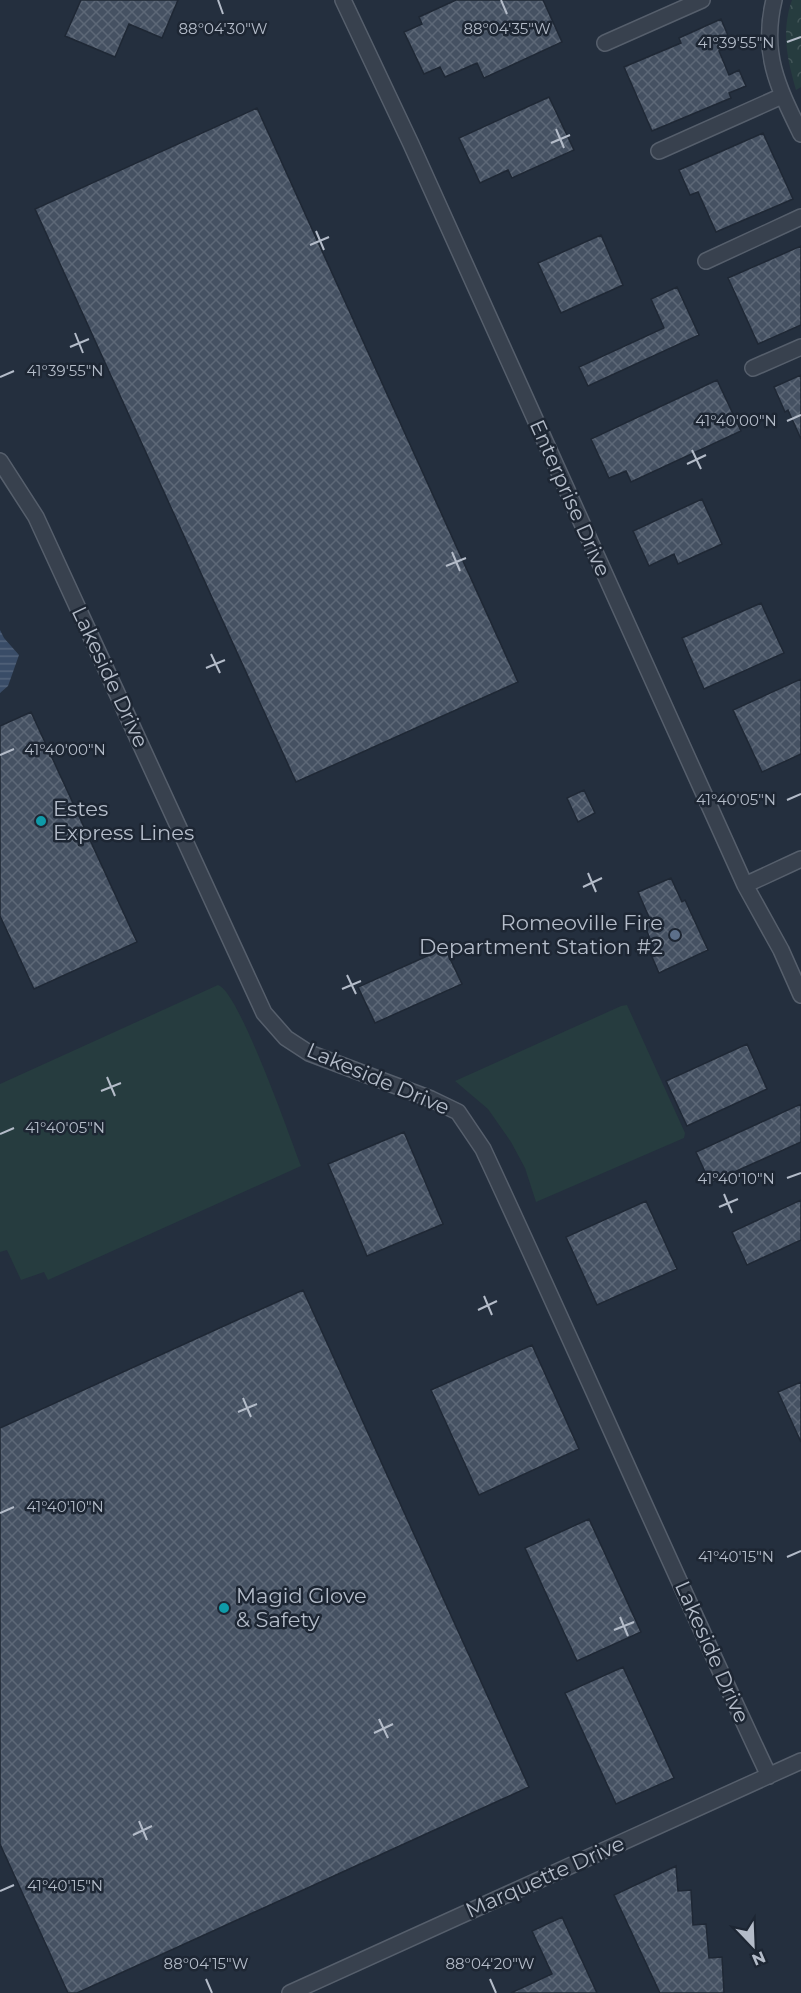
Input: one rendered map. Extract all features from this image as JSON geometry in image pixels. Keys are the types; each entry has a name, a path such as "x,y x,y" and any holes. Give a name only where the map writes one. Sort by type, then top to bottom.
{"street":[{"name":"Enterprise Drive","path":"343,0 411,144 745,885 781,950 801,995"},
{"path":"605,43 702,0"},
{"path":"774,0 769,24 773,70 782,96 801,134"},
{"path":"659,151 782,96"},
{"path":"706,261 801,216"},
{"path":"753,368 801,347"},
{"name":"Lakeside Drive","path":"0,461 36,517 264,1012 286,1038 309,1053 422,1095 458,1112 483,1149 769,1776"},
{"path":"745,885 801,860"},
{"name":"Marquette Drive","path":"290,1993 801,1761"}],"green space":[{"path":"792,0 801,0 801,87 796,90 786,45 787,23"},
{"path":"218,985 227,993 251,1038 301,1166 48,1280 44,1272 21,1280 7,1250 0,1252 0,1084"},
{"path":"627,1005 685,1133 684,1138 536,1202 525,1168 511,1142 488,1109 455,1081"}],"water":[{"path":"0,630 19,655 8,686 0,693"}],"building":[{"path":"81,0 178,0 162,38 129,24 115,57 65,36"},
{"path":"456,0 543,0 562,42 484,78 477,63 445,77 440,67 424,74 404,32 422,24 419,17"},
{"path":"721,19 732,45 719,51 729,75 739,70 746,86 729,93 731,98 652,131 624,67 681,43 679,38"},
{"path":"549,97 574,150 512,178 508,170 480,183 459,138"},
{"path":"257,108 518,682 296,782 35,209"},
{"path":"763,133 793,199 716,232 698,192 690,195 679,170"},
{"path":"601,235 623,285 561,313 538,263"},
{"path":"801,246 801,325 758,344 728,278"},
{"path":"677,287 699,335 588,386 579,367 664,328 651,299"},
{"path":"801,375 801,439 788,410 785,412 774,387"},
{"path":"717,380 741,431 631,482 626,471 609,478 591,439"},
{"path":"702,499 722,544 678,564 674,554 649,566 633,531"},
{"path":"761,603 784,653 704,689 682,638"},
{"path":"801,679 801,754 762,772 733,710"},
{"name":"Estes Express Lines","path":"31,712 137,942 34,989 0,916 0,726"},
{"path":"584,790 595,813 578,822 567,798"},
{"name":"Romeoville Fire Department Station #2","path":"671,878 682,902 685,900 708,950 659,973 652,957 657,955 642,920 649,917 638,892"},
{"path":"445,948 462,984 375,1023 358,987"},
{"path":"747,1044 767,1089 687,1126 666,1081"},
{"path":"801,1104 801,1142 710,1183 696,1152"},
{"path":"404,1132 443,1224 367,1256 328,1164"},
{"path":"801,1200 801,1240 747,1265 732,1232"},
{"path":"646,1201 677,1269 597,1305 566,1237"},
{"name":"Magid Glove & Safety","path":"303,1290 529,1787 77,1993 68,1993 0,1844 0,1428"},
{"path":"532,1345 579,1449 479,1495 431,1390"},
{"path":"801,1382 801,1442 778,1392"},
{"path":"589,1519 641,1632 577,1661 525,1548"},
{"path":"623,1667 674,1778 616,1804 565,1693"},
{"path":"676,1866 678,1891 691,1890 693,1925 706,1924 709,1958 722,1957 724,1993 660,1993 614,1895"},
{"path":"562,1917 597,1993 511,1993 552,1974 532,1931"}],"place":[{"name":"Estes Express Lines","path":"41,821"},
{"name":"Romeoville Fire Department Station #2","path":"675,935"},
{"name":"Magid Glove & Safety","path":"224,1608"}]}
